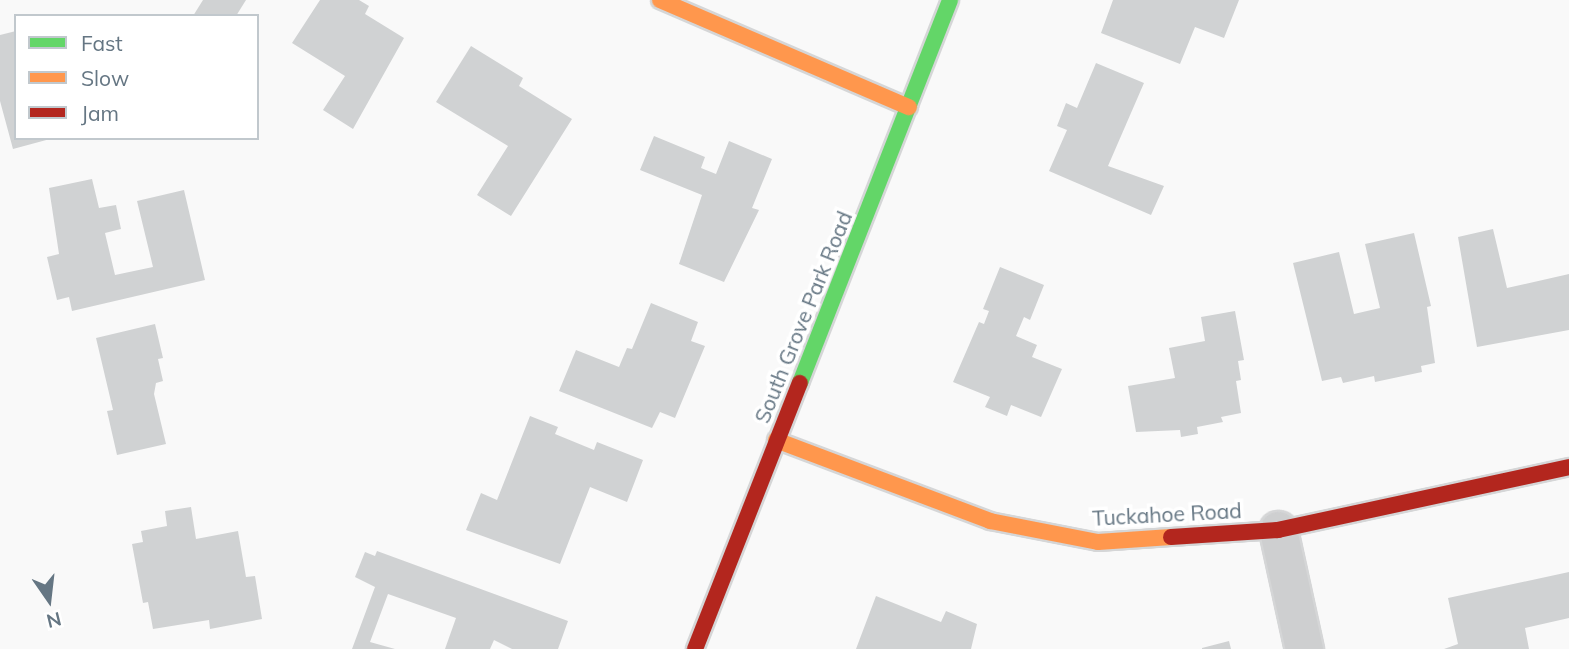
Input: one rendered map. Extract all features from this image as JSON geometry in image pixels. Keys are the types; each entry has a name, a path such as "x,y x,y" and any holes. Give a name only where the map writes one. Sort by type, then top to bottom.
{"street":[{"path":"660,0 909,107"},
{"name":"South Grove Park Road","path":"695,649 950,0"},
{"name":"Tuckahoe Road","path":"776,440 990,521 1098,542 1278,530 1569,467"},
{"path":"1278,530 1304,649"}],"building":[{"path":"203,0 246,0 237,14 194,14"},
{"path":"320,0 359,0 369,6 365,14 404,38 353,129 323,110 345,76 292,43"},
{"path":"1113,0 1239,0 1224,38 1195,27 1180,64 1101,33"},
{"path":"14,32 14,140 46,140 13,149 0,101 0,35"},
{"path":"471,46 523,78 519,86 572,119 511,216 477,195 508,146 436,102"},
{"path":"1096,63 1144,83 1108,166 1164,186 1151,215 1049,171 1067,130 1057,126 1066,103 1077,108"},
{"path":"654,136 705,157 701,168 716,174 729,141 772,159 752,208 759,210 724,282 679,264 702,195 640,170"},
{"path":"92,179 99,208 116,205 121,229 105,233 115,275 153,267 137,201 184,190 205,280 72,311 69,297 57,300 47,257 59,254 49,188"},
{"path":"1493,229 1507,288 1569,274 1569,330 1477,347 1458,237"},
{"path":"1414,233 1431,306 1427,307 1435,363 1421,366 1422,372 1375,382 1374,376 1343,383 1341,377 1322,381 1293,263 1339,252 1354,314 1380,308 1365,244"},
{"path":"1000,267 1044,285 1030,320 1024,317 1016,336 1037,345 1032,357 1062,369 1041,417 1011,405 1007,416 985,407 990,397 953,382 979,322 984,324 989,311 983,309"},
{"path":"651,303 698,322 691,341 705,346 675,418 660,412 652,428 559,391 576,350 619,367 627,348 632,349"},
{"path":"1235,311 1244,360 1238,361 1241,380 1236,381 1241,413 1221,417 1223,422 1197,427 1198,434 1181,437 1180,430 1136,432 1128,386 1175,378 1169,348 1205,341 1201,317"},
{"path":"155,324 163,358 158,359 163,381 156,383 154,394 166,444 117,455 107,411 113,410 96,338"},
{"path":"530,416 558,427 555,434 594,450 597,442 643,460 627,502 590,487 560,564 466,530 481,493 497,500"},
{"path":"191,507 196,539 238,531 246,577 255,576 262,619 210,629 209,620 153,629 148,602 143,603 132,544 143,542 141,531 167,526 165,511"},
{"path":"377,551 568,621 558,649 512,649 494,640 490,649 445,649 456,618 388,594 370,642 395,649 352,649 375,587 355,577 365,552 375,556"},
{"path":"1569,572 1569,618 1525,628 1529,649 1444,649 1458,644 1448,598"},
{"path":"876,596 941,622 946,611 977,624 971,649 856,649"},
{"path":"1229,641 1231,649 1202,649 1202,648"}],"traffic: fast":[{"path":"800,383 950,0"}],"traffic: slow":[{"path":"660,0 909,107"},
{"path":"776,440 990,521 1098,542 1171,537"}],"traffic: jam":[{"path":"695,649 800,383"},
{"path":"1171,537 1278,530 1569,467"}]}
